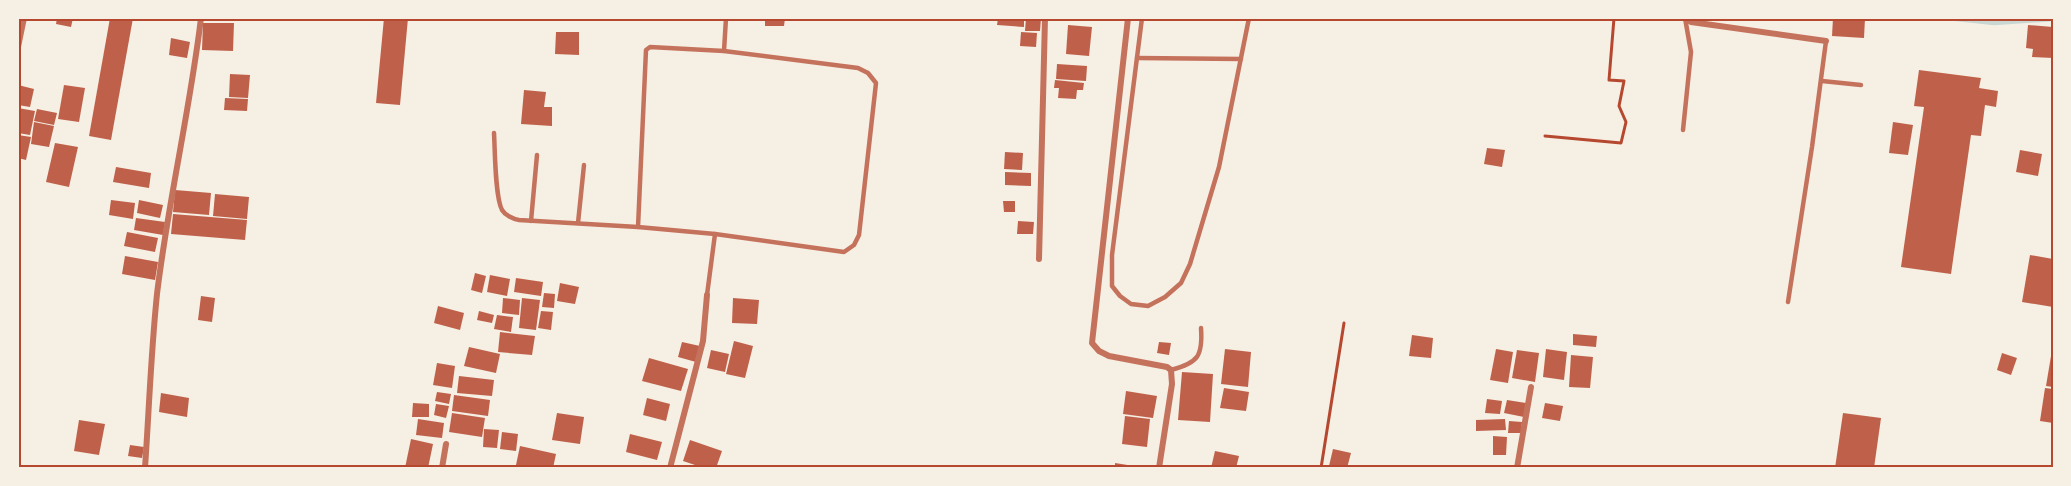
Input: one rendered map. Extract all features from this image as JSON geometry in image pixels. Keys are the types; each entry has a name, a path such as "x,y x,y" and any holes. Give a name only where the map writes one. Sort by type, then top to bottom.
{"street":[{"path":"18,47 24,18"},
{"path":"145,468 157,294 194,75 201,18"},
{"path":"1039,259 1045,18"},
{"path":"1128,18 1092,343 1098,351 1109,356 1167,367 1171,370 1172,384 1160,468"},
{"path":"1685,18 1691,22 1826,41"},
{"path":"670,468 703,341 707,295"},
{"path":"1517,468 1531,387"},
{"path":"442,468 446,444"}],"lane":[{"path":"724,51 726,18"},
{"path":"1142,18 1112,255 1112,286 1131,304 1148,306 1165,297 1181,283 1190,264 1219,168 1250,18"},
{"path":"1683,130 1691,52 1685,18"},
{"path":"1788,302 1822,81 1826,41"},
{"path":"494,133 502,210 514,219 715,234 844,252 854,245 859,235 876,82 868,73 858,68 724,51 650,47 646,50 638,227"},
{"path":"1137,58 1241,59"},
{"path":"1822,81 1861,85"},
{"path":"531,221 537,155"},
{"path":"578,223 584,165"},
{"path":"707,295 715,234"},
{"path":"1171,370 1190,364 1197,359 1202,343 1201,328"}],"path":[{"path":"1545,136 1621,143 1626,122 1619,106 1624,81 1610,80 1614,18"},
{"path":"1321,468 1344,323"}],"building":[{"path":"57,18 73,18 71,27 56,24"},
{"path":"110,18 133,18 111,140 89,136"},
{"path":"384,18 408,18 400,105 376,103"},
{"path":"765,18 785,18 784,26 765,26"},
{"path":"998,18 1024,18 1024,27 997,25"},
{"path":"1026,18 1041,18 1040,31 1025,31"},
{"path":"1833,18 1865,18 1864,38 1832,36"},
{"path":"203,23 234,23 233,51 202,50"},
{"path":"1068,25 1092,27 1089,56 1066,54"},
{"path":"2028,25 2053,27 2053,58 2032,57 2033,49 2026,48"},
{"path":"556,32 579,32 579,55 555,54"},
{"path":"1021,32 1037,33 1036,47 1020,46"},
{"path":"171,38 190,42 187,58 169,55"},
{"path":"1057,64 1087,66 1086,81 1056,79"},
{"path":"1919,70 1981,78 1979,88 1998,91 1996,107 1985,105 1981,136 1971,135 1951,274 1901,267 1924,107 1914,106"},
{"path":"230,74 250,75 248,98 229,97"},
{"path":"1055,80 1084,83 1083,90 1077,90 1076,99 1058,98 1059,88 1054,88"},
{"path":"18,85 34,89 30,107 18,105"},
{"path":"64,85 85,88 79,122 58,119"},
{"path":"524,90 546,92 544,107 552,107 552,126 521,124"},
{"path":"225,98 248,99 247,111 224,110"},
{"path":"18,108 35,111 30,135 18,133"},
{"path":"37,109 57,113 54,125 34,121"},
{"path":"34,122 54,126 49,147 31,144"},
{"path":"1893,122 1913,125 1908,155 1889,153"},
{"path":"18,135 31,137 26,160 18,158"},
{"path":"55,143 78,147 69,187 46,182"},
{"path":"1487,148 1505,150 1502,167 1484,164"},
{"path":"2020,150 2042,154 2038,176 2016,172"},
{"path":"1005,152 1023,153 1022,170 1004,169"},
{"path":"116,167 151,173 149,188 113,182"},
{"path":"1005,172 1031,173 1031,186 1005,185"},
{"path":"175,190 211,193 209,215 173,212"},
{"path":"215,194 249,197 247,219 213,216"},
{"path":"111,200 135,203 133,219 109,215"},
{"path":"139,200 163,205 160,218 137,213"},
{"path":"1003,201 1015,201 1015,212 1004,212"},
{"path":"173,214 247,220 245,240 171,234"},
{"path":"136,218 165,222 163,235 134,230"},
{"path":"1018,221 1034,222 1033,234 1017,234"},
{"path":"127,232 158,238 155,252 124,246"},
{"path":"2030,255 2053,259 2053,307 2022,302"},
{"path":"125,256 158,262 155,280 122,274"},
{"path":"475,273 486,276 482,293 471,290"},
{"path":"490,275 510,279 507,296 487,292"},
{"path":"516,278 543,282 541,296 514,292"},
{"path":"560,283 579,287 575,304 557,301"},
{"path":"544,293 555,294 554,308 542,307"},
{"path":"201,296 215,298 212,322 198,320"},
{"path":"503,298 520,300 519,315 502,313"},
{"path":"522,298 540,300 536,330 519,328"},
{"path":"733,298 759,300 757,324 732,323"},
{"path":"438,306 464,313 460,330 434,323"},
{"path":"479,311 494,315 492,323 477,320"},
{"path":"541,311 553,312 551,330 538,328"},
{"path":"497,315 513,317 511,332 494,329"},
{"path":"500,332 535,336 532,355 498,352"},
{"path":"1573,334 1597,336 1596,347 1573,345"},
{"path":"1412,335 1433,338 1431,358 1409,356"},
{"path":"734,341 753,346 745,378 726,374"},
{"path":"682,342 700,346 696,362 678,357"},
{"path":"1159,342 1171,343 1169,355 1157,353"},
{"path":"469,347 500,354 496,373 464,366"},
{"path":"1225,349 1251,352 1248,387 1221,384"},
{"path":"1496,349 1513,352 1508,383 1490,380"},
{"path":"1546,349 1567,352 1564,380 1543,377"},
{"path":"711,350 729,354 725,372 707,368"},
{"path":"1517,350 1539,353 1535,382 1512,378"},
{"path":"2002,353 2017,358 2011,375 1997,370"},
{"path":"1571,355 1593,357 1590,388 1569,387"},
{"path":"2051,356 2053,357 2053,387 2046,386"},
{"path":"649,358 688,369 681,391 642,381"},
{"path":"437,363 455,366 452,388 433,385"},
{"path":"1182,372 1213,374 1210,422 1178,420"},
{"path":"459,376 494,380 492,396 457,393"},
{"path":"1224,388 1249,392 1246,411 1220,408"},
{"path":"2045,388 2053,389 2053,423 2040,421"},
{"path":"1126,391 1157,396 1153,418 1123,414"},
{"path":"437,392 451,394 449,404 435,401"},
{"path":"161,393 189,398 187,417 159,412"},
{"path":"454,395 490,400 488,416 452,411"},
{"path":"647,398 670,404 666,421 643,415"},
{"path":"1487,399 1502,401 1500,414 1485,413"},
{"path":"1507,400 1526,403 1524,417 1504,413"},
{"path":"413,403 429,404 429,417 412,417"},
{"path":"1545,403 1563,406 1560,421 1542,418"},
{"path":"436,404 449,406 446,418 434,415"},
{"path":"452,413 485,418 482,437 449,432"},
{"path":"557,413 584,417 580,444 552,440"},
{"path":"1843,413 1881,418 1874,468 1835,468"},
{"path":"1125,416 1150,419 1147,447 1122,444"},
{"path":"418,419 444,423 442,438 416,435"},
{"path":"1505,419 1506,430 1476,431 1476,420"},
{"path":"79,420 105,424 99,455 74,451"},
{"path":"1509,421 1522,422 1521,433 1508,433"},
{"path":"484,429 499,430 497,448 483,447"},
{"path":"502,432 518,434 516,451 500,449"},
{"path":"630,434 662,442 657,460 626,452"},
{"path":"1493,436 1507,437 1506,455 1493,455"},
{"path":"411,439 433,444 428,468 405,468"},
{"path":"690,440 722,451 716,468 704,468 683,461"},
{"path":"130,445 144,447 142,458 128,456"},
{"path":"520,446 556,454 553,468 516,465"},
{"path":"1333,449 1351,453 1347,468 1329,466"},
{"path":"1215,451 1239,456 1236,468 1211,468"},
{"path":"1115,463 1140,467 1140,468 1115,468"}],"waterway":[{"path":"1948,18 1994,23 2053,19"}]}
